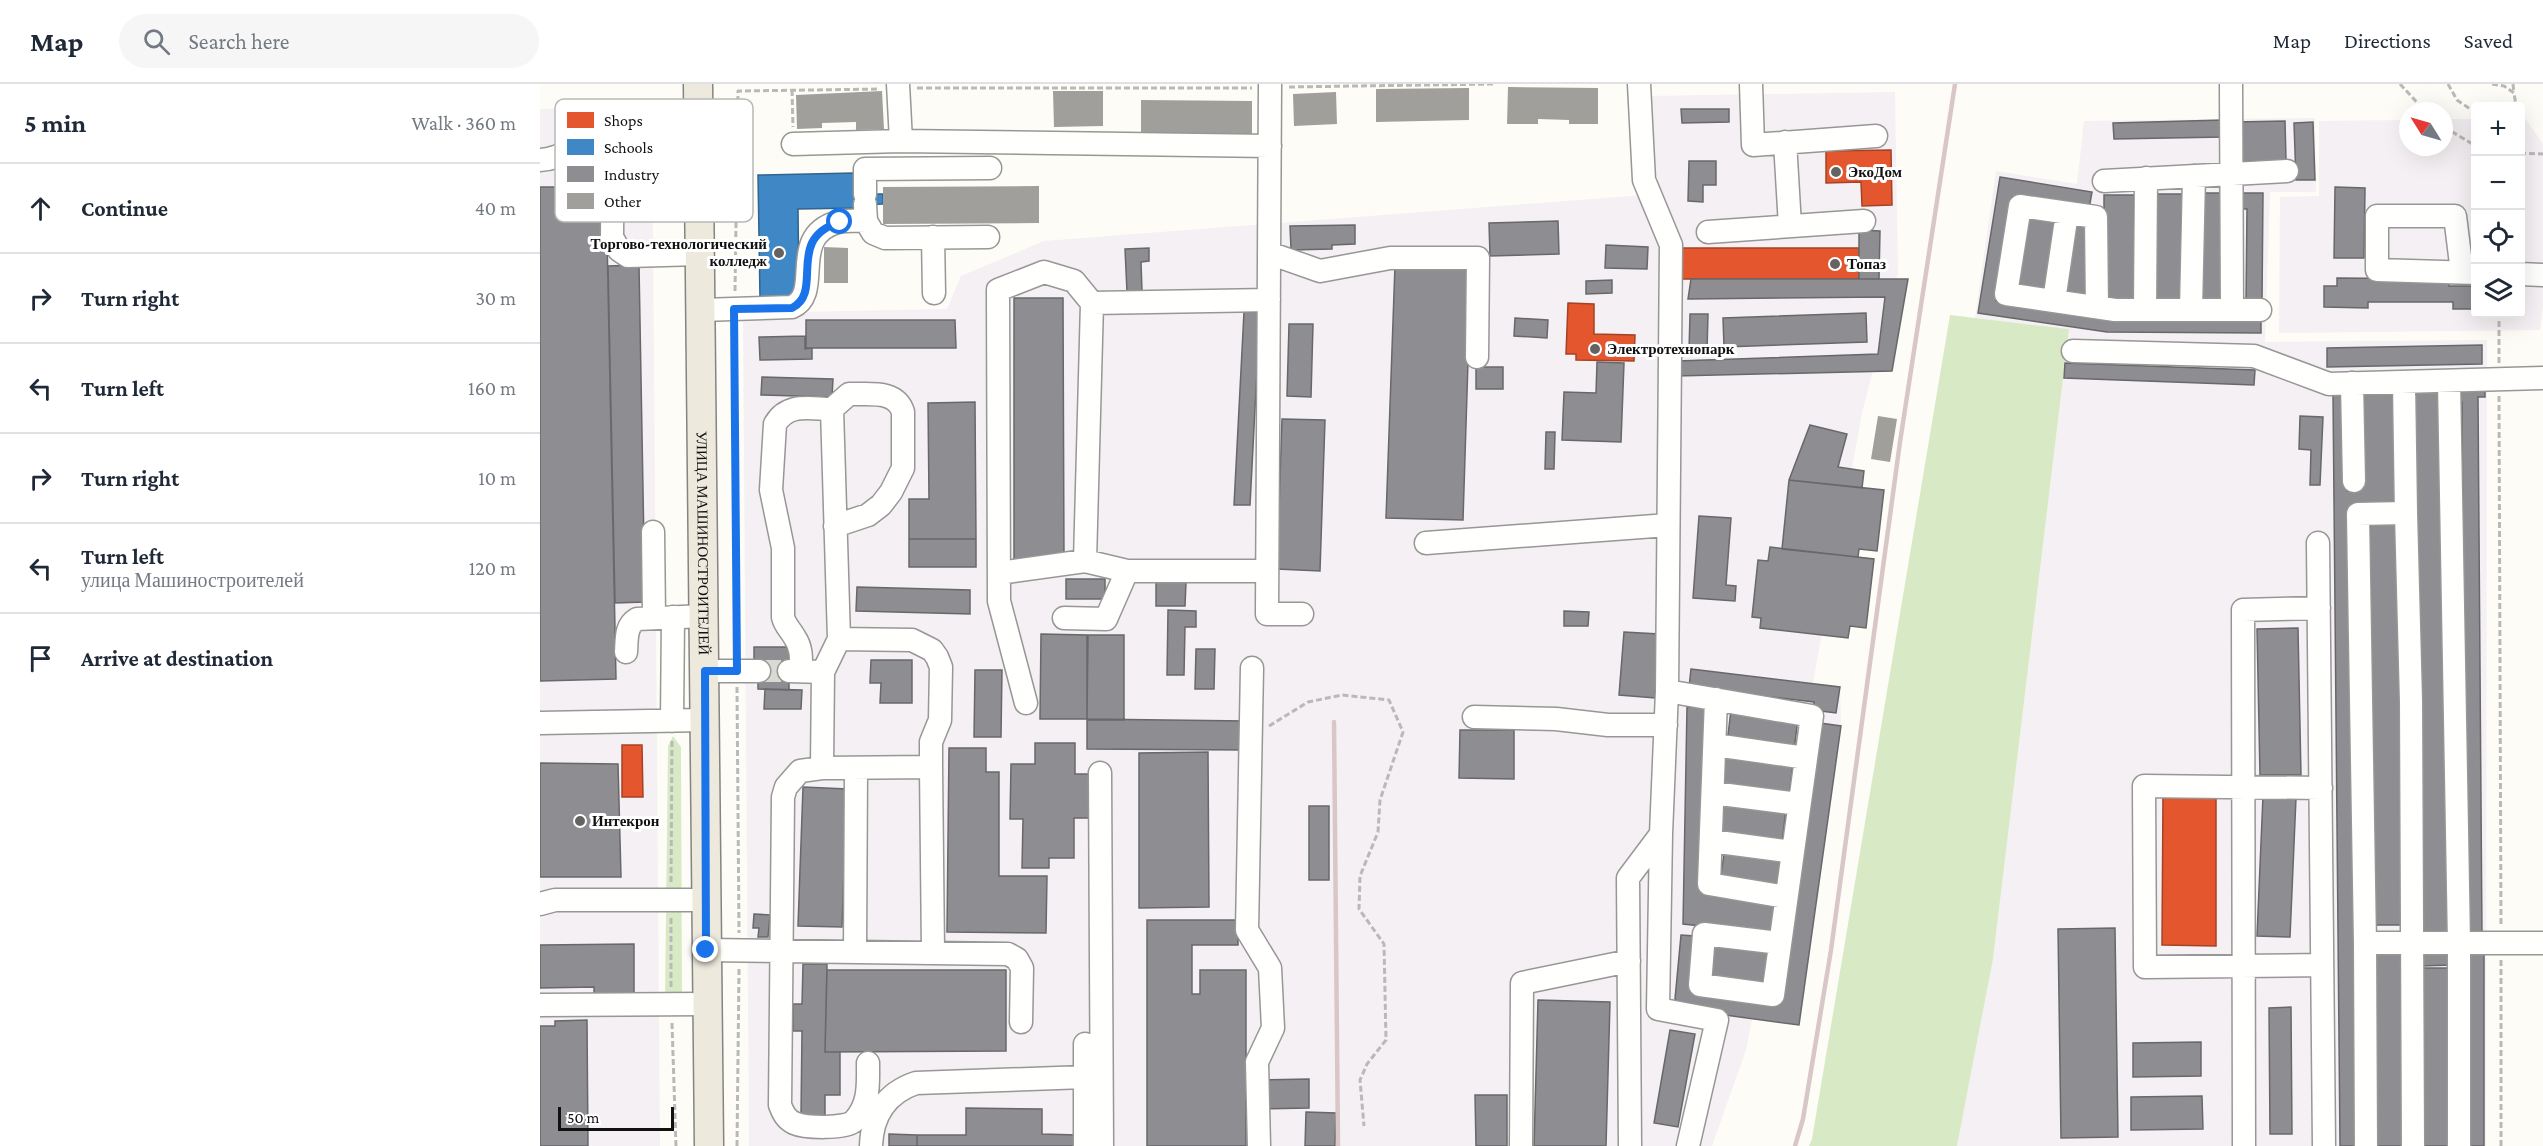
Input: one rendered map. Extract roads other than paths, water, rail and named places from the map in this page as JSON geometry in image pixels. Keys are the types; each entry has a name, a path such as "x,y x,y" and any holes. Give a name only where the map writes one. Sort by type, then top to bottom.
{"main road":[{"name":"УЛИЦА МАШИНОСТРОИТЕЛЕЙ","path":"698,84 698,99"},
{"name":"УЛИЦА МАШИНОСТРОИТЕЛЕЙ","path":"700,222 709,1146"}],"street":[{"path":"1639,84 1644,180 1671,244 1667,691 1661,834 1658,1009 1717,1020 1688,1146"},
{"path":"1751,84 1753,145 1876,136"},
{"path":"2231,84 2232,310"},
{"path":"898,86 901,141"},
{"path":"1270,86 1267,614 1302,614"},
{"path":"793,144 901,141 1270,146"},
{"path":"1785,142 1790,226"},
{"path":"540,160 555,156"},
{"path":"988,237 885,238 873,232 866,206 865,169 990,168"},
{"path":"2104,180 2287,171"},
{"path":"2191,310 2194,176"},
{"path":"2145,310 2146,178"},
{"path":"701,310 792,308 807,291 806,261 819,233 866,206"},
{"path":"2097,307 2096,217 2020,206 2006,294 2097,307 2145,310 2260,310"},
{"path":"2054,301 2067,213"},
{"path":"1708,232 1864,220"},
{"path":"612,222 612,237 619,250 628,256 700,254"},
{"path":"933,237 934,293"},
{"path":"1269,253 1320,272 1390,258 1478,258 1477,357"},
{"path":"1026,703 999,601 998,290 1044,272 1074,281 1092,303 1085,561"},
{"path":"2525,274 2543,275"},
{"path":"1092,303 1269,300"},
{"path":"2073,351 2254,356 2329,384 2543,378"},
{"path":"2449,381 2459,943 2459,1146"},
{"path":"2404,382 2413,943 2413,1146"},
{"path":"2352,383 2354,481"},
{"path":"823,672 795,671 801,652 783,616 783,548 771,490 773,431 779,416 792,408 832,409 849,394 887,395 897,402 903,412 903,468 891,492 881,505 868,515 835,526"},
{"path":"822,768 823,672 839,639 832,409"},
{"path":"2366,1146 2358,514 2406,513"},
{"path":"1426,543 1668,525"},
{"path":"653,532 672,721"},
{"path":"2319,543 2324,1146"},
{"path":"999,573 1085,561 1127,571 1267,571"},
{"path":"1064,618 1106,619 1127,571"},
{"path":"2244,1146 2242,610 2319,608"},
{"path":"626,652 627,631 632,622 642,618 704,616"},
{"path":"839,639 912,640 932,650 941,667 940,720 931,742 933,953"},
{"path":"1252,668 1246,930 1270,968 1273,1029 1257,1062 1260,1146"},
{"path":"705,671 748,671"},
{"path":"1667,691 1812,716 1780,943"},
{"path":"1716,699 1709,884 1786,897"},
{"path":"1474,717 1556,719 1608,725 1666,725"},
{"path":"540,723 704,720"},
{"path":"1715,745 1806,758"},
{"path":"868,1063 868,1091 864,1106 850,1125 842,1127 800,1125 787,1118 780,1105 783,797 786,787 801,771 822,768 931,767"},
{"path":"855,952 856,768"},
{"path":"1101,773 1102,1146"},
{"path":"2321,788 2144,786 2144,798 2145,967 2322,965"},
{"path":"1713,793 1799,804"},
{"path":"1630,1146 1628,878 1661,834"},
{"path":"1711,841 1792,852"},
{"path":"540,904 555,900 707,900"},
{"path":"2365,943 2543,943"},
{"path":"706,950 1008,954 1017,959 1022,968 1021,1023"},
{"path":"1521,1146 1522,983 1629,961"},
{"path":"540,1005 707,1004"},
{"path":"1085,1044 1085,1146"},
{"path":"871,1146 874,1121 880,1107 897,1092 916,1083 1085,1077"}],"tunnel":[{"path":"759,671 789,671"}],"railway":[{"path":"1795,1146 1803,1119 1831,950 1900,442 1955,84"},
{"path":"1334,722 1338,1146"}],"place":[{"name":"ЭкоДом","path":"1836,172"},
{"name":"Торгово-технологический колледж","path":"779,253"},
{"name":"Топаз","path":"1835,264"},
{"name":"Электротехнопарк","path":"1595,349"},
{"name":"Интекрон","path":"580,821"}]}
